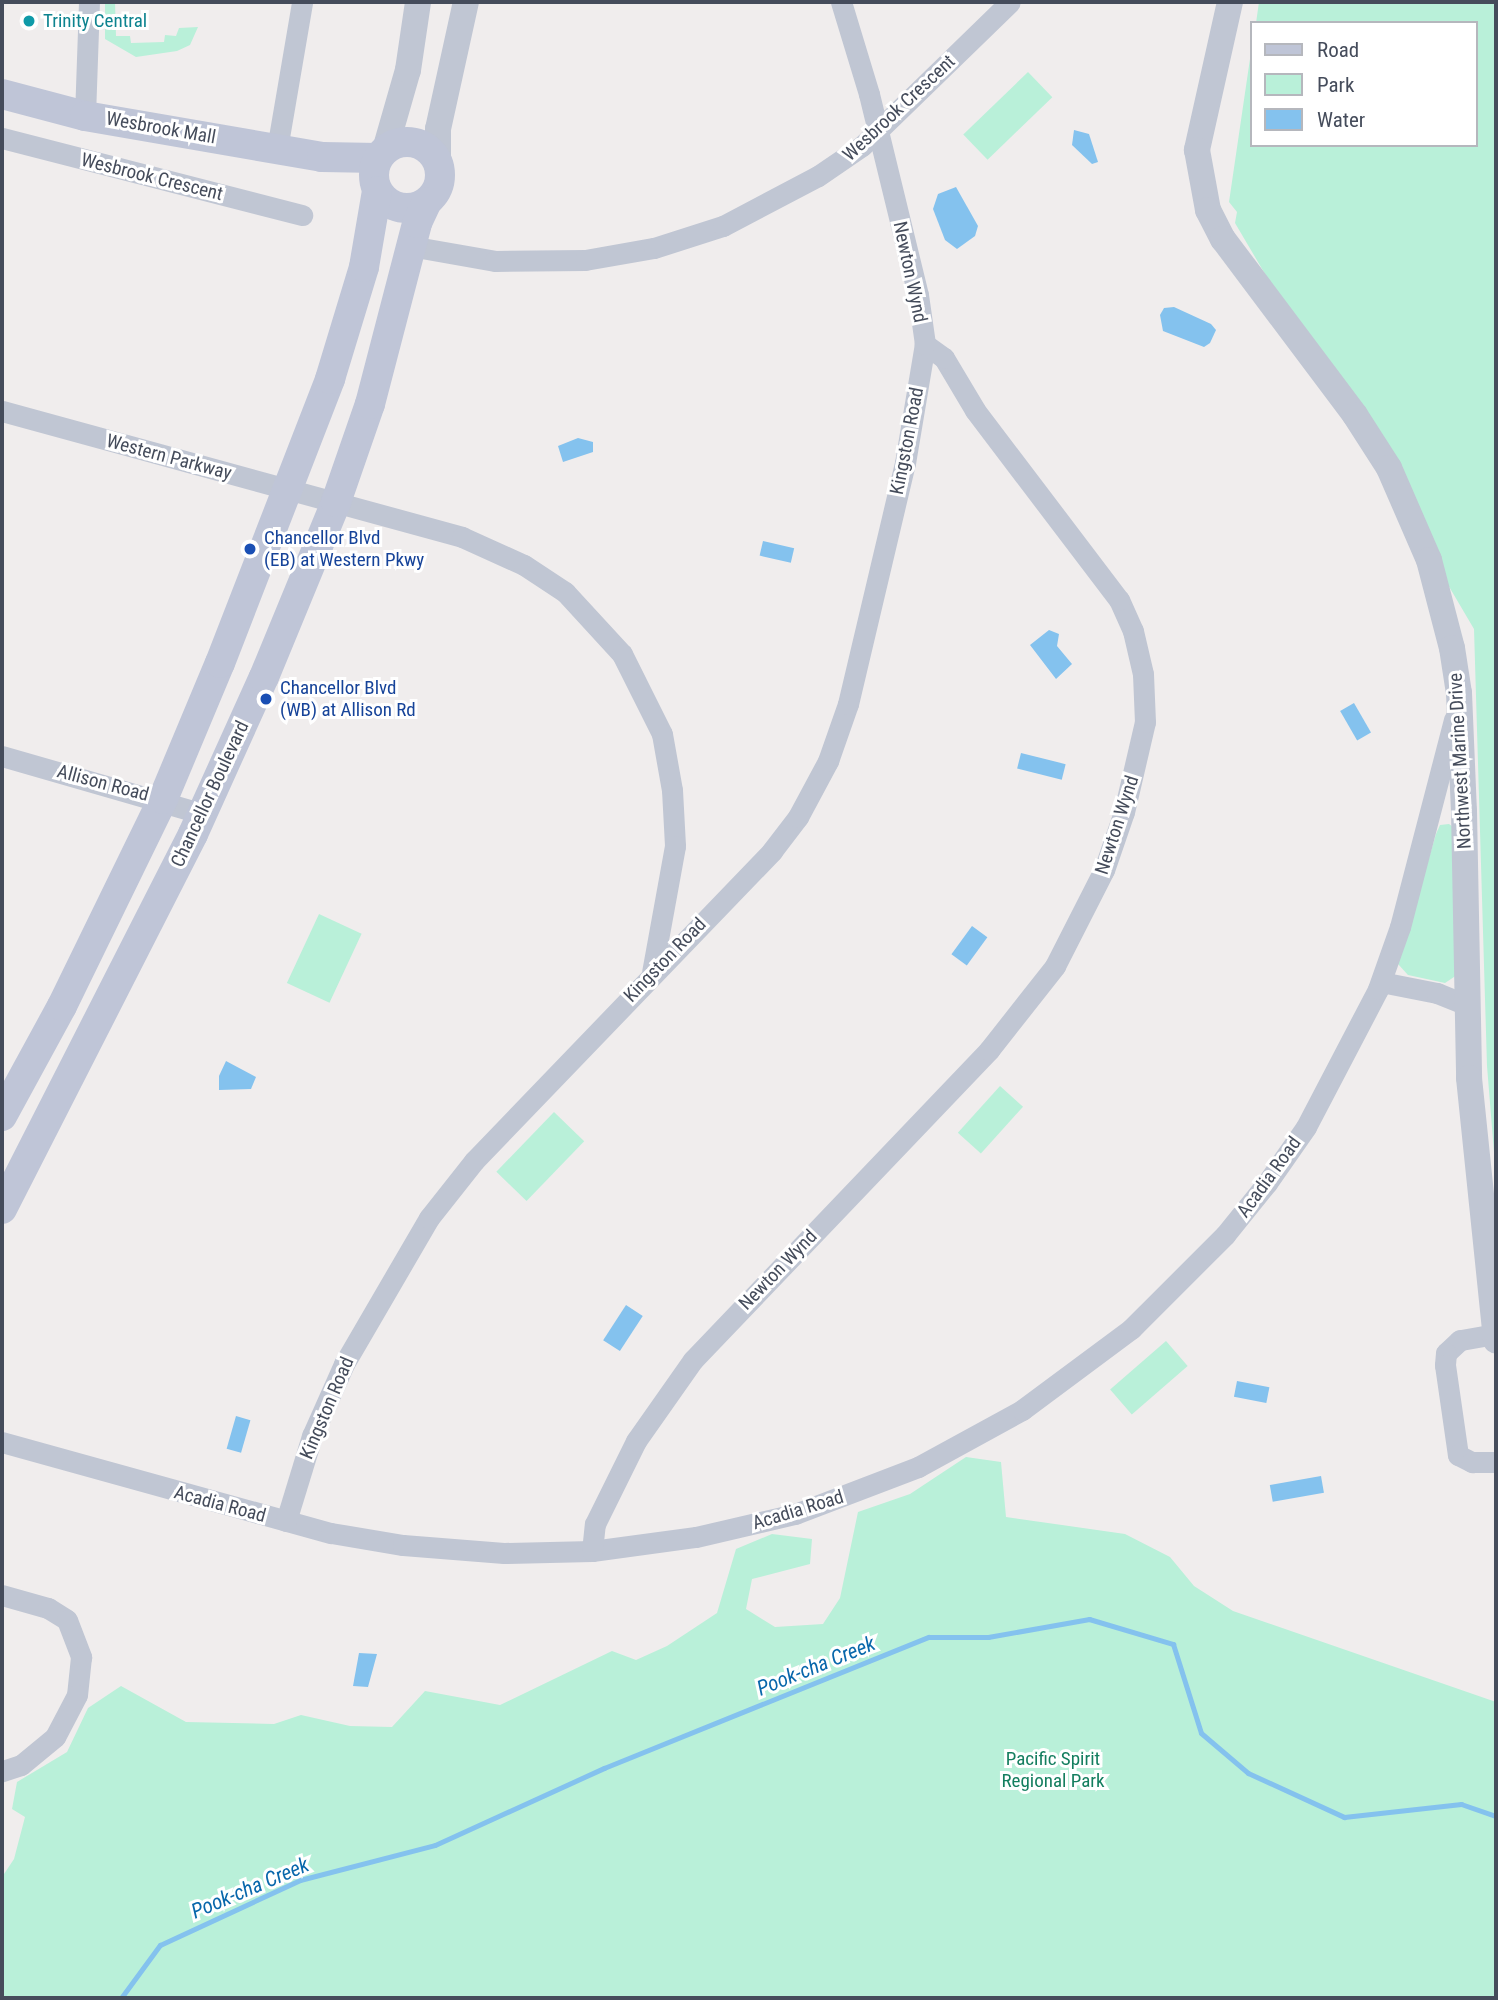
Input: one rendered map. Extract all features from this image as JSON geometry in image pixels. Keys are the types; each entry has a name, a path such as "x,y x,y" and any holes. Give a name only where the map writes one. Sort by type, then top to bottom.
{"main road":[{"name":"Wesbrook Mall","path":"2,94 85,116 322,157 378,170"},
{"path":"2,1116 62,1006 163,799 290,489 345,336 364,267 378,170 414,142 438,162 439,183 427,202 405,209 394,206 378,170"},
{"name":"Chancellor Boulevard","path":"2,1209 203,814 336,502 390,342 410,246 427,202"}],"street":[{"path":"85,116 89,2"},
{"path":"277,149 302,2"},
{"path":"378,170 408,70 418,2"},
{"path":"438,162 438,129 466,2"},
{"name":"Newton Wynd","path":"593,1551 595,1524 620,1472 663,1398 693,1360 989,1050 1047,976 1093,895 1124,812 1145,722 1143,674 1130,622 1106,580 975,410 944,358 925,344 918,295 875,133 869,94 841,2"},
{"name":"Wesbrook Crescent","path":"410,246 524,263 585,260 654,248 723,226 771,203 845,159 1010,2"},
{"name":"Northwest Marine Drive","path":"1230,2 1197,150 1208,210 1223,239 1355,415 1404,497 1440,594 1459,693 1464,811 1466,1005 1476,1168 1496,1341"},
{"name":"Wesbrook Crescent","path":"2,138 302,215"},
{"name":"Kingston Road","path":"286,1521 312,1436 344,1364 429,1218 474,1161 652,972 772,850 798,817 828,761 848,704 905,463 925,344"},
{"name":"Western Parkway","path":"2,411 462,537 524,565 565,592 622,654 662,734 672,790 675,846 652,972"},
{"name":"Acadia Road","path":"2,1442 286,1521 422,1548 504,1553 593,1551 696,1537 813,1508 918,1467 1022,1410 1073,1374 1173,1290 1259,1194 1306,1127 1381,982 1427,822 1459,693"},
{"name":"Allison Road","path":"2,756 163,799 203,814"},
{"path":"1427,822 1440,810 1464,811"},
{"path":"1381,982 1437,993 1466,1005"},
{"path":"1495,1334 1460,1340 1446,1353 1445,1365 1458,1455 1472,1462 1496,1462"},
{"path":"2,1595 48,1608 67,1620 81,1657 78,1695 55,1737 21,1765 2,1771"}],"green space":[{"path":"105,2 115,2 116,36 130,36 131,43 164,42 165,35 176,36 179,28 198,27 190,45 177,51 136,57 105,39"},
{"path":"1259,2 1496,2 1496,1177 1487,1066 1474,629 1235,223 1237,212 1229,202 1250,59 1250,147 1477,147 1477,21 1256,21"},
{"path":"1028,72 1052,97 988,160 963,135"},
{"path":"1449,824 1453,827 1457,975 1445,983 1408,975 1398,964 1436,834 1440,825"},
{"path":"319,914 362,934 329,1003 287,983"},
{"path":"1000,1086 1023,1107 981,1154 958,1133"},
{"path":"554,1112 584,1141 527,1201 496,1172"},
{"path":"1166,1341 1188,1366 1132,1414 1110,1390"},
{"name":"Pacific Spirit Regional Park","path":"966,1457 1001,1462 1006,1517 1125,1534 1170,1557 1194,1586 1233,1611 1496,1702 1496,1998 2,1998 2,1877 14,1859 25,1817 12,1809 17,1782 67,1752 88,1708 121,1686 186,1722 274,1724 301,1715 350,1726 392,1727 425,1691 500,1705 612,1651 636,1660 667,1646 717,1613 736,1549 772,1534 812,1539 810,1564 752,1579 746,1609 775,1627 823,1624 840,1598 858,1512 910,1494"}],"water":[{"path":"1074,130 1089,134 1098,162 1092,164 1072,145"},
{"path":"956,187 978,226 975,236 957,249 945,240 933,209 938,194"},
{"path":"1174,307 1211,324 1216,330 1210,343 1204,347 1163,331 1160,315 1164,308"},
{"path":"578,438 593,442 593,452 563,462 558,446"},
{"path":"763,541 794,548 791,563 760,556"},
{"path":"1049,630 1059,634 1057,646 1072,664 1056,679 1030,645"},
{"path":"1354,703 1371,732 1357,740 1340,711"},
{"path":"1021,753 1066,764 1062,780 1017,769"},
{"path":"972,926 987,937 967,965 951,954"},
{"path":"226,1061 256,1077 251,1089 219,1090 219,1076"},
{"path":"626,1305 643,1316 620,1351 603,1340"},
{"path":"1237,1381 1269,1387 1266,1403 1234,1397"},
{"path":"236,1416 250,1420 241,1453 227,1449"},
{"path":"1321,1476 1324,1493 1273,1502 1270,1485"},
{"path":"359,1653 377,1654 368,1687 353,1686"}],"waterway":[{"name":"Pook-cha Creek","path":"121,1998 160,1945 300,1880 435,1845 604,1768 929,1637 988,1637 1089,1619 1173,1644 1201,1733 1248,1773 1344,1817 1461,1804 1496,1816"}],"place":[{"name":"Trinity Central","path":"29,21"},
{"name":"Chancellor Blvd (EB) at Western Pkwy","path":"250,549"},
{"name":"Chancellor Blvd (WB) at Allison Rd","path":"266,699"}]}
